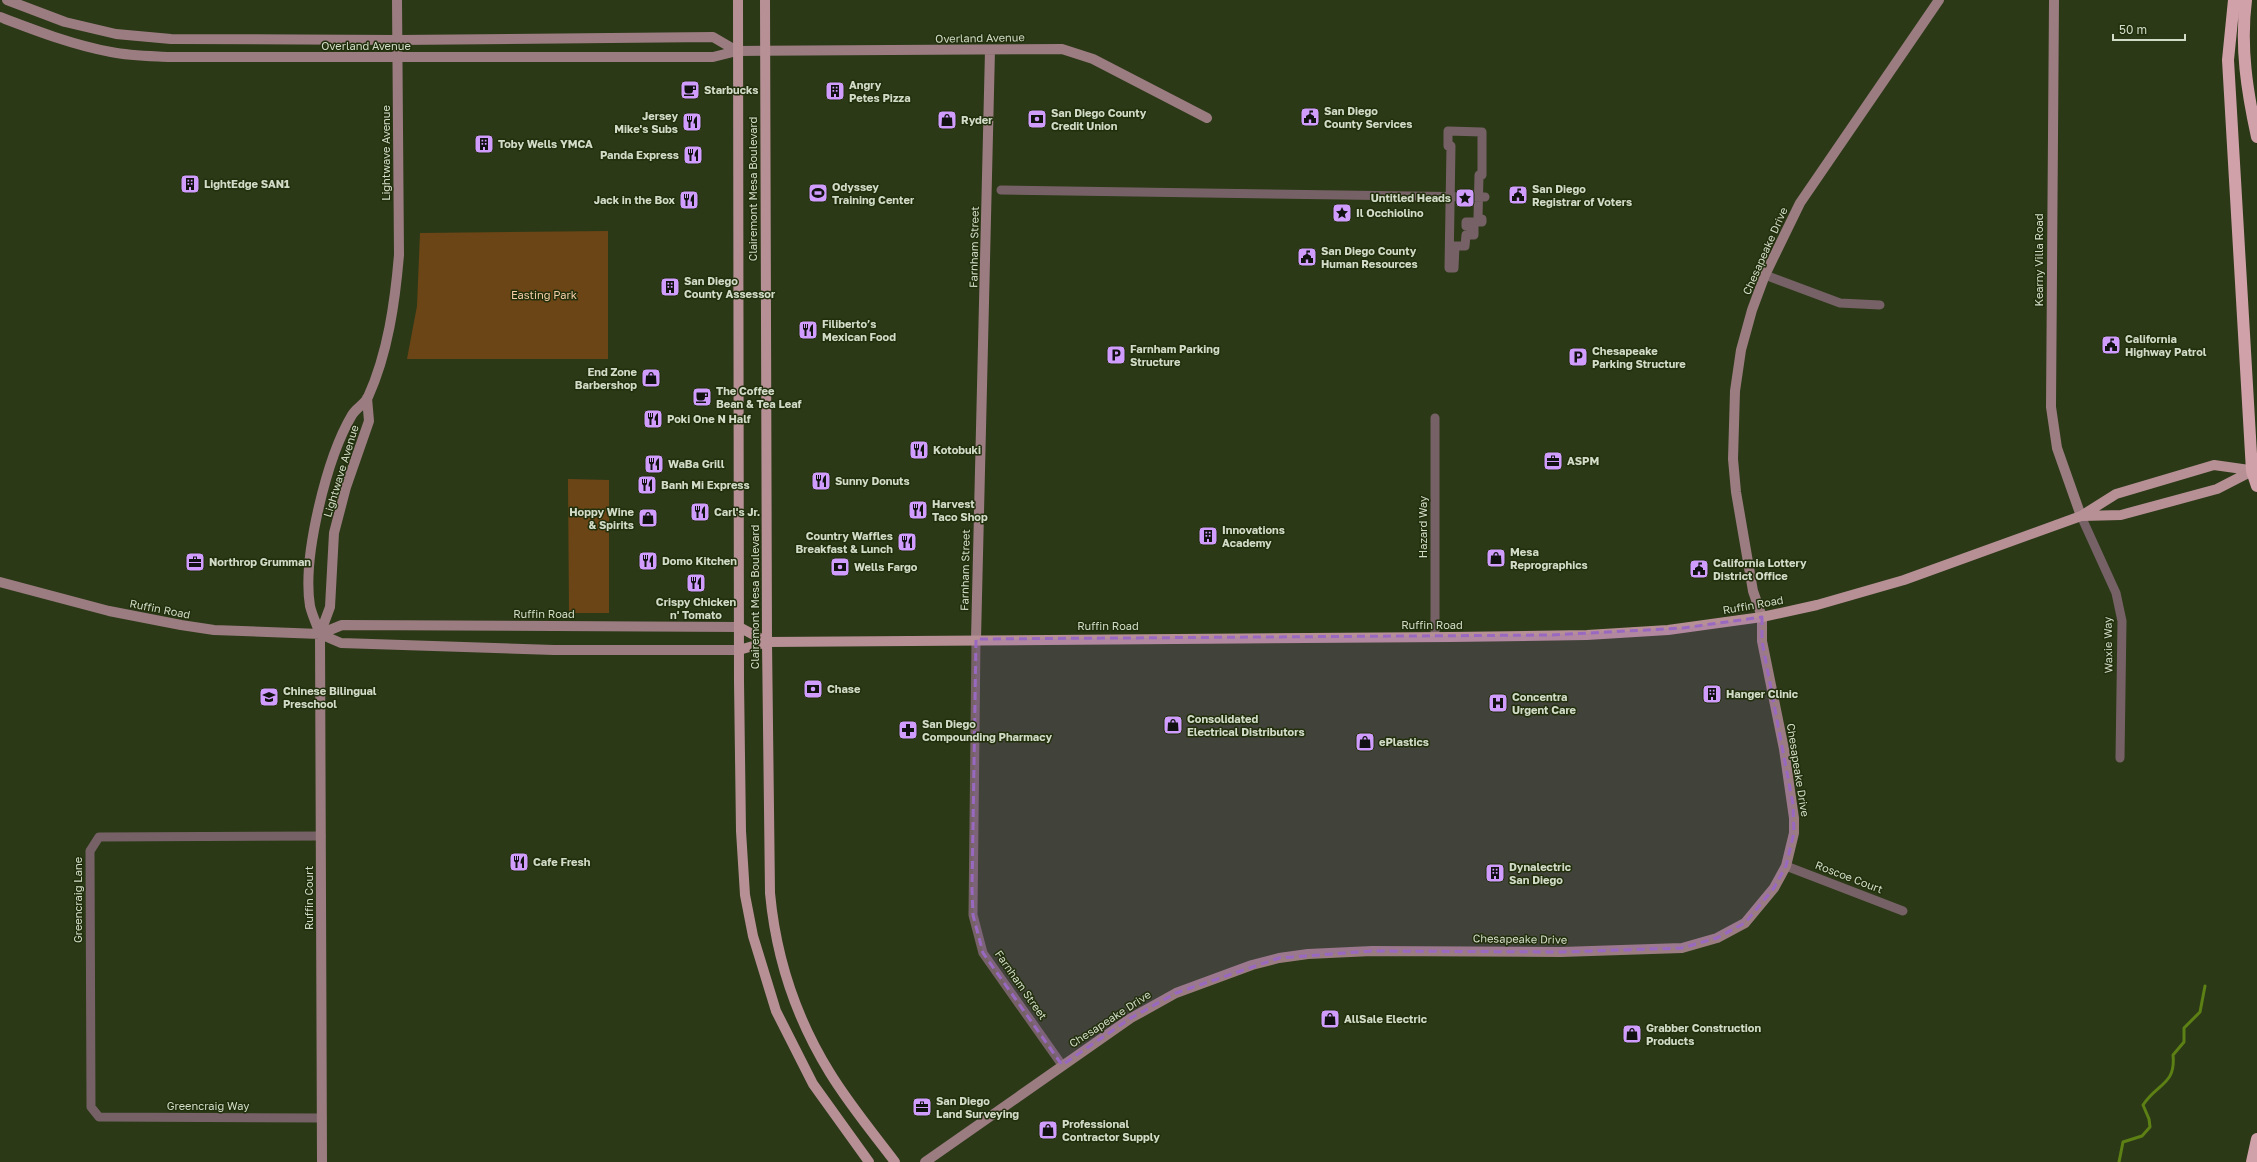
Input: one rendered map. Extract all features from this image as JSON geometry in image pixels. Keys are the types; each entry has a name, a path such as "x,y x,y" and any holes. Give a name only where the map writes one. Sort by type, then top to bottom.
{"highway":[{"path":"2234,0 2228,60 2254,471 2257,486"},
{"path":"2246,0 2243,28 2247,91 2257,136"},
{"path":"2252,1162 2257,1139"}],"main road":[{"name":"Clairemont Mesa Boulevard","path":"738,0 739,650 742,831 745,895 753,936 776,1011 788,1038 813,1084 869,1162"},
{"name":"Clairemont Mesa Boulevard","path":"765,0 766,642 770,893 774,927 780,956 796,1007 830,1074 894,1162"},
{"path":"2081,516 2116,494 2214,465 2254,471"},
{"path":"2081,516 2122,515 2217,489 2254,471"},
{"name":"Ruffin Road","path":"739,650 766,642 976,639 1587,635 1668,630 1762,617 1817,605 1904,580 2081,516"},
{"name":"Ruffin Road","path":"739,627 766,642"}],"street":[{"name":"Overland Avenue","path":"7,0 65,22 116,34 134,36 183,39 398,40 713,37 738,51"},
{"name":"Lightwave Avenue","path":"320,634 310,606 310,567 314,527 325,482 338,446 352,414 367,398 382,355 396,297 399,255 397,0"},
{"name":"Chesapeake Drive","path":"925,1162 1131,1018 1176,993 1252,965 1279,958 1308,954 1372,951 1584,951 1689,946 1717,938 1745,923 1774,888 1786,866 1794,833 1793,804 1762,641 1762,617 1753,591 1736,492 1733,459 1735,391 1741,350 1765,275 1800,203 1939,0"},
{"name":"Kearny Villa Road","path":"2054,0 2051,407 2058,448 2081,516"},
{"name":"Overland Avenue","path":"0,17 62,41 120,54 170,57 713,57 738,51 1062,49 1093,59 1207,118"},
{"name":"Farnham Street","path":"990,50 976,639 973,915 983,953 1062,1065"},
{"path":"1448,131 1482,132 1482,175 1479,175 1482,197 1478,218 1482,219 1482,222 1466,222 1466,226 1474,227 1474,235 1466,235 1465,246 1454,246 1454,268 1449,268 1450,146 1448,146 1448,131"},
{"path":"1001,190 1482,197"},
{"path":"1765,275 1840,303 1880,306"},
{"name":"Lightwave Avenue","path":"320,634 330,607 334,533 346,486 369,421 367,398"},
{"name":"Hazard Way","path":"1435,418 1435,637"},
{"name":"Waxie Way","path":"2081,516 2116,593 2122,621 2120,758"},
{"name":"Ruffin Road","path":"0,582 109,611 181,626 214,630 320,634 341,643 554,650 739,650"},
{"name":"Ruffin Road","path":"320,634 342,624 739,627"},
{"name":"Ruffin Court","path":"320,634 322,1162"},
{"name":"Greencraig Lane","path":"96,1114 91,1107 90,851 99,837 321,836"},
{"name":"Roscoe Court","path":"1786,866 1902,911"},
{"name":"Greencraig Way","path":"96,1114 99,1117 322,1118"}],"highlighted area":[{"path":"1762,617 1762,641 1793,804 1794,833 1786,866 1774,888 1745,923 1717,938 1682,948 1561,952 1372,951 1279,958 1176,993 1131,1018 1062,1065 983,953 973,915 972,889 976,639 1551,635 1683,628"}],"green space":[{"name":"Easting Park","path":"608,231 608,359 407,359 417,306 420,233"},
{"path":"568,479 609,480 609,613 569,613"}],"waterway":[{"path":"2119,1162 2123,1142 2142,1136 2150,1127 2149,1119 2143,1105 2148,1098 2169,1078 2172,1072 2173,1055 2184,1042 2184,1028 2200,1012 2205,986"}],"place":[{"name":"Starbucks","path":"690,90"},
{"name":"Angry Petes Pizza","path":"835,91"},
{"name":"San Diego County Services","path":"1310,117"},
{"name":"San Diego County Credit Union","path":"1037,119"},
{"name":"Ryder","path":"947,120"},
{"name":"Jersey Mike's Subs","path":"692,122"},
{"name":"Toby Wells YMCA","path":"484,144"},
{"name":"Panda Express","path":"693,155"},
{"name":"LightEdge SAN1","path":"190,184"},
{"name":"Odyssey Training Center","path":"818,193"},
{"name":"San Diego Registrar of Voters","path":"1518,195"},
{"name":"Untitled Heads","path":"1465,198"},
{"name":"Jack in the Box","path":"689,200"},
{"name":"Il Occhiolino","path":"1342,213"},
{"name":"San Diego County Human Resources","path":"1307,257"},
{"name":"San Diego County Assessor","path":"670,287"},
{"name":"Filiberto’s Mexican Food","path":"808,330"},
{"name":"California Highway Patrol","path":"2111,345"},
{"name":"Farnham Parking Structure","path":"1116,355"},
{"name":"Chesapeake Parking Structure","path":"1578,357"},
{"name":"End Zone Barbershop","path":"651,378"},
{"name":"The Coffee Bean & Tea Leaf","path":"702,397"},
{"name":"Poki One N Half","path":"653,419"},
{"name":"Kotobuki","path":"919,450"},
{"name":"ASPM","path":"1553,461"},
{"name":"WaBa Grill","path":"654,464"},
{"name":"Sunny Donuts","path":"821,481"},
{"name":"Banh Mi Express","path":"647,485"},
{"name":"Harvest Taco Shop","path":"918,510"},
{"name":"Carl's Jr.","path":"700,512"},
{"name":"Hoppy Wine & Spirits","path":"648,518"},
{"name":"Innovations Academy","path":"1208,536"},
{"name":"Country Waffles Breakfast & Lunch","path":"907,542"},
{"name":"Mesa Reprographics","path":"1496,558"},
{"name":"Domo Kitchen","path":"648,561"},
{"name":"Northrop Grumman","path":"195,562"},
{"name":"Wells Fargo","path":"840,567"},
{"name":"California Lottery District Office","path":"1699,569"},
{"name":"Crispy Chicken n' Tomato","path":"696,583"},
{"name":"Chase","path":"813,689"},
{"name":"Hanger Clinic","path":"1712,694"},
{"name":"Chinese Bilingual Preschool","path":"269,697"},
{"name":"Concentra Urgent Care","path":"1498,703"},
{"name":"Consolidated Electrical Distributors","path":"1173,725"},
{"name":"San Diego Compounding Pharmacy","path":"908,730"},
{"name":"ePlastics","path":"1365,742"},
{"name":"Cafe Fresh","path":"519,862"},
{"name":"Dynalectric San Diego","path":"1495,873"},
{"name":"AllSale Electric","path":"1330,1019"},
{"name":"Grabber Construction Products","path":"1632,1034"},
{"name":"San Diego Land Surveying","path":"922,1107"},
{"name":"Professional Contractor Supply","path":"1048,1130"}]}
